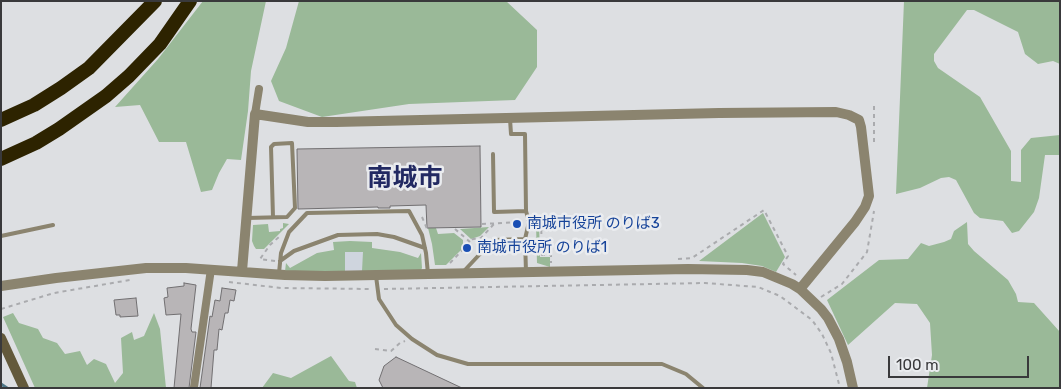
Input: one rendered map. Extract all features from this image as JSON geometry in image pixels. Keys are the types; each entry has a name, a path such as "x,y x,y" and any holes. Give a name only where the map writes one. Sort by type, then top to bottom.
{"highway":[{"path":"1,120 34,105 89,68 155,1"},
{"path":"1,159 36,143 106,96 129,76 160,44 190,1"}],"main road":[{"path":"1,338 24,388"}],"street":[{"path":"242,271 255,114 259,89"},
{"path":"255,114 308,122 718,113 836,112 849,114 859,120 861,126 868,196 865,207 856,222 803,286"},
{"path":"1,286 146,268 210,274 242,271 279,275 376,276 732,268 763,272 803,286 835,330 844,350 853,388"},
{"path":"194,387 210,274"}],"lane":[{"path":"510,118 511,134 525,134 526,211 529,222 525,240 526,273"},
{"path":"246,218 287,217 295,208 292,143 274,144 271,147 273,217"},
{"path":"493,154 494,212 526,211"},
{"path":"279,275 281,253 289,232 307,213 409,210 422,236 428,275"},
{"path":"1,236 53,225"},
{"path":"280,261 294,251 338,236 377,234 394,237 425,248"},
{"path":"461,274 492,240 525,240"},
{"path":"376,276 379,299 396,325 412,339 437,355 468,364 662,364 686,374 703,388"}],"path":[{"path":"874,106 874,147"},
{"path":"674,259 692,258 764,210 788,256 783,264 803,286 822,298 842,284 867,252 875,207"},
{"path":"422,217 429,237"},
{"path":"482,224 541,221 542,255 551,255 552,263"},
{"path":"447,267 473,239 481,238 495,223"},
{"path":"455,229 470,242"},
{"path":"260,259 280,261"},
{"path":"210,274 281,288 378,289 705,283 758,287 780,296 812,320 832,353 840,388"},
{"path":"1,310 54,293 130,280"},
{"path":"375,349 391,351 400,343"}],"shaded area":[{"path":"345,252 363,252 363,271 345,271"}],"green space":[{"path":"203,1 266,1 251,71 241,160 227,159 212,190 201,192 186,142 159,142 140,105 115,107 158,59"},
{"path":"299,1 506,1 537,30 537,67 515,100 409,104 322,117 279,101 271,81 286,48"},
{"path":"904,1 1060,1 1060,64 1053,61 1038,64 1025,54 1018,32 974,10 967,10 934,54 934,61 938,68 980,97 1011,151 1011,181 1021,182 1021,150 1031,138 1060,135 1060,155 1045,155 1039,198 1034,212 1019,231 1012,233 1003,221 980,218 974,213 956,180 949,177 941,178 920,188 896,194"},
{"path":"763,213 785,257 776,272 762,266 742,263 699,261"},
{"path":"967,222 968,244 1008,280 1018,302 1034,303 1060,332 1060,388 927,388 932,355 930,323 917,304 895,303 848,345 827,300 879,260 908,259 921,243 929,246 951,239 954,231"},
{"path":"283,223 289,224 264,249 256,249 252,241 253,225 268,224 269,232 280,231 283,228"},
{"path":"536,223 539,223 540,257 550,257 550,267 537,263"},
{"path":"489,227 480,236 471,239 460,229"},
{"path":"428,228 436,228 438,234 454,233 463,240 463,248 446,265 435,265"},
{"path":"333,242 372,242 372,248 400,252 418,258 421,253 422,268 421,270 411,271 320,273 285,271 286,263 290,268 317,253 334,250","holes":["345,252 363,252 362,271 345,271"]},
{"path":"13,313 19,323 38,329 43,338 57,343 65,354 80,351 87,365 94,359 106,364 115,383 123,373 121,338 132,332 134,340 144,336 154,313 160,329 166,388 35,388 3,317"},
{"path":"331,356 349,381 355,382 357,388 262,388 273,373 291,378"}],"building":[{"path":"480,146 481,227 427,228 426,205 390,206 390,208 298,209 297,149"},
{"path":"184,283 196,285 191,329 192,332 196,332 189,388 174,388 181,314 166,315 164,298 168,297 167,288 184,286"},
{"path":"222,288 236,290 234,301 230,300 222,330 219,329 217,350 214,350 211,388 200,388 210,316 212,317 215,300 220,301"},
{"path":"136,298 138,316 120,317 120,315 116,315 114,300"},
{"path":"396,357 462,388 383,388 379,380 384,366"}],"waterway":[{"path":"1,384 7,388"}],"place":[{"name":"南城市役所 のりば3","path":"517,224"},
{"name":"南城市役所 のりば1","path":"467,248"}],"district":[{"name":"南城市","path":"405,179"}]}
